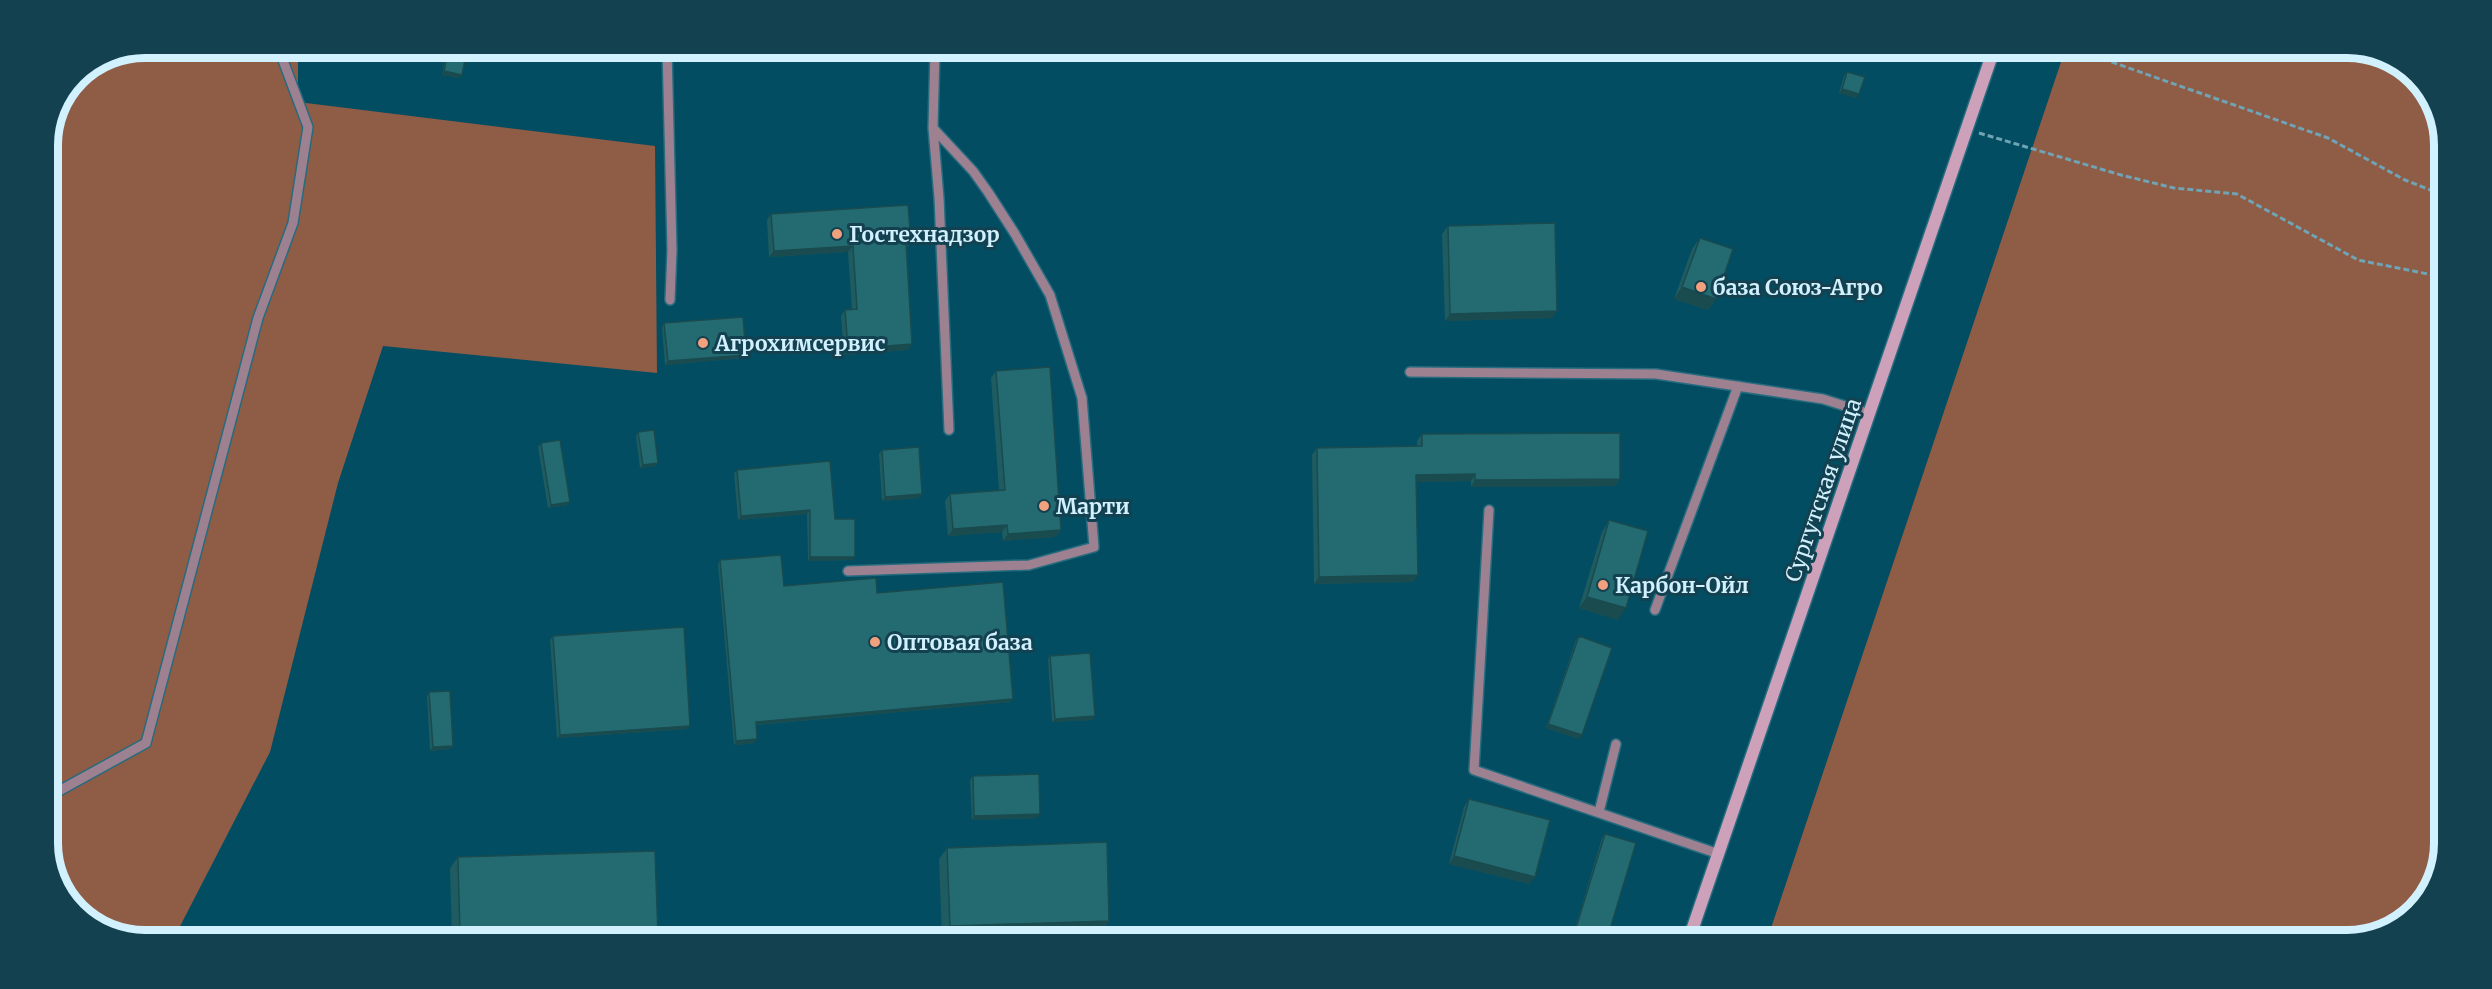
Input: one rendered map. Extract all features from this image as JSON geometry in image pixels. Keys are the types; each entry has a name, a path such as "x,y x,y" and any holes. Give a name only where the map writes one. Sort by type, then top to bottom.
{"street":[{"name":"Сургутская улица","path":"1692,930 1991,58"}],"lane":[{"path":"59,791 146,743 258,318 293,223 308,127 282,58"},
{"path":"667,58 672,250 670,300"},
{"path":"935,58 933,128 939,198 949,430"},
{"path":"848,571 1029,565 1094,547 1082,398 1050,295 988,192 973,171 933,128"},
{"path":"1410,372 1656,374 1823,399 1870,414"},
{"path":"1655,610 1738,386"},
{"path":"1489,510 1474,770 1719,854"},
{"path":"1599,812 1616,744"}],"path":[{"path":"2100,58 2328,138 2405,180 2433,191"},
{"path":"1967,129 2121,176 2174,188 2237,194 2358,260 2433,275"}],"shaded area":[{"path":"298,58 298,102 655,146 657,373 383,346 338,483 270,752 178,930 129,929 107,922 88,909 70,887 61,866 59,849 58,146 65,112 73,97 97,73 129,60"},
{"path":"2062,58 2346,58 2374,63 2390,70 2408,84 2422,102 2431,123 2433,140 2434,843 2429,871 2419,892 2412,901 2390,919 2363,929 2346,930 1770,930"}],"building":[{"path":"447,58 465,60 462,75 444,71"},
{"path":"1847,72 1865,77 1859,94 1842,89"},
{"path":"908,205 911,242 906,242 912,344 848,349 845,310 857,309 853,246 774,251 771,214"},
{"path":"1555,223 1557,311 1450,314 1448,226"},
{"path":"1700,238 1733,249 1716,299 1682,287"},
{"name":"Агрохимсервис","path":"743,317 746,355 668,361 664,323"},
{"path":"1050,367 1061,530 1008,534 1007,525 953,529 950,494 1005,490 996,371"},
{"path":"654,430 658,463 643,465 638,432"},
{"path":"1620,433 1620,479 1475,480 1475,474 1416,475 1418,575 1319,577 1317,448 1422,446 1422,434"},
{"path":"560,440 570,502 551,505 541,443"},
{"path":"919,447 922,494 885,497 882,450"},
{"path":"830,461 835,519 855,519 855,557 810,557 810,510 741,516 737,470"},
{"path":"1609,520 1648,531 1626,608 1587,597"},
{"path":"781,555 784,586 876,578 877,593 1003,582 1013,699 756,722 757,739 736,741 720,560"},
{"path":"684,627 690,726 560,735 553,636"},
{"path":"1579,636 1612,648 1582,735 1548,724"},
{"path":"1090,653 1095,716 1055,719 1050,656"},
{"path":"450,691 453,746 433,747 429,692"},
{"path":"1039,774 1040,814 974,816 973,776"},
{"path":"1469,799 1550,820 1535,877 1454,856"},
{"path":"1605,834 1636,843 1610,930 1575,930"},
{"path":"1107,842 1109,921 950,926 947,848"},
{"path":"655,851 658,930 460,930 458,857"}],"place":[{"name":"Гостехнадзор","path":"837,234"},
{"name":"база Союз-Агро","path":"1701,287"},
{"name":"Агрохимсервис","path":"703,343"},
{"name":"Марти","path":"1044,506"},
{"name":"Карбон-Ойл","path":"1603,585"},
{"name":"Оптовая база","path":"875,642"}]}
